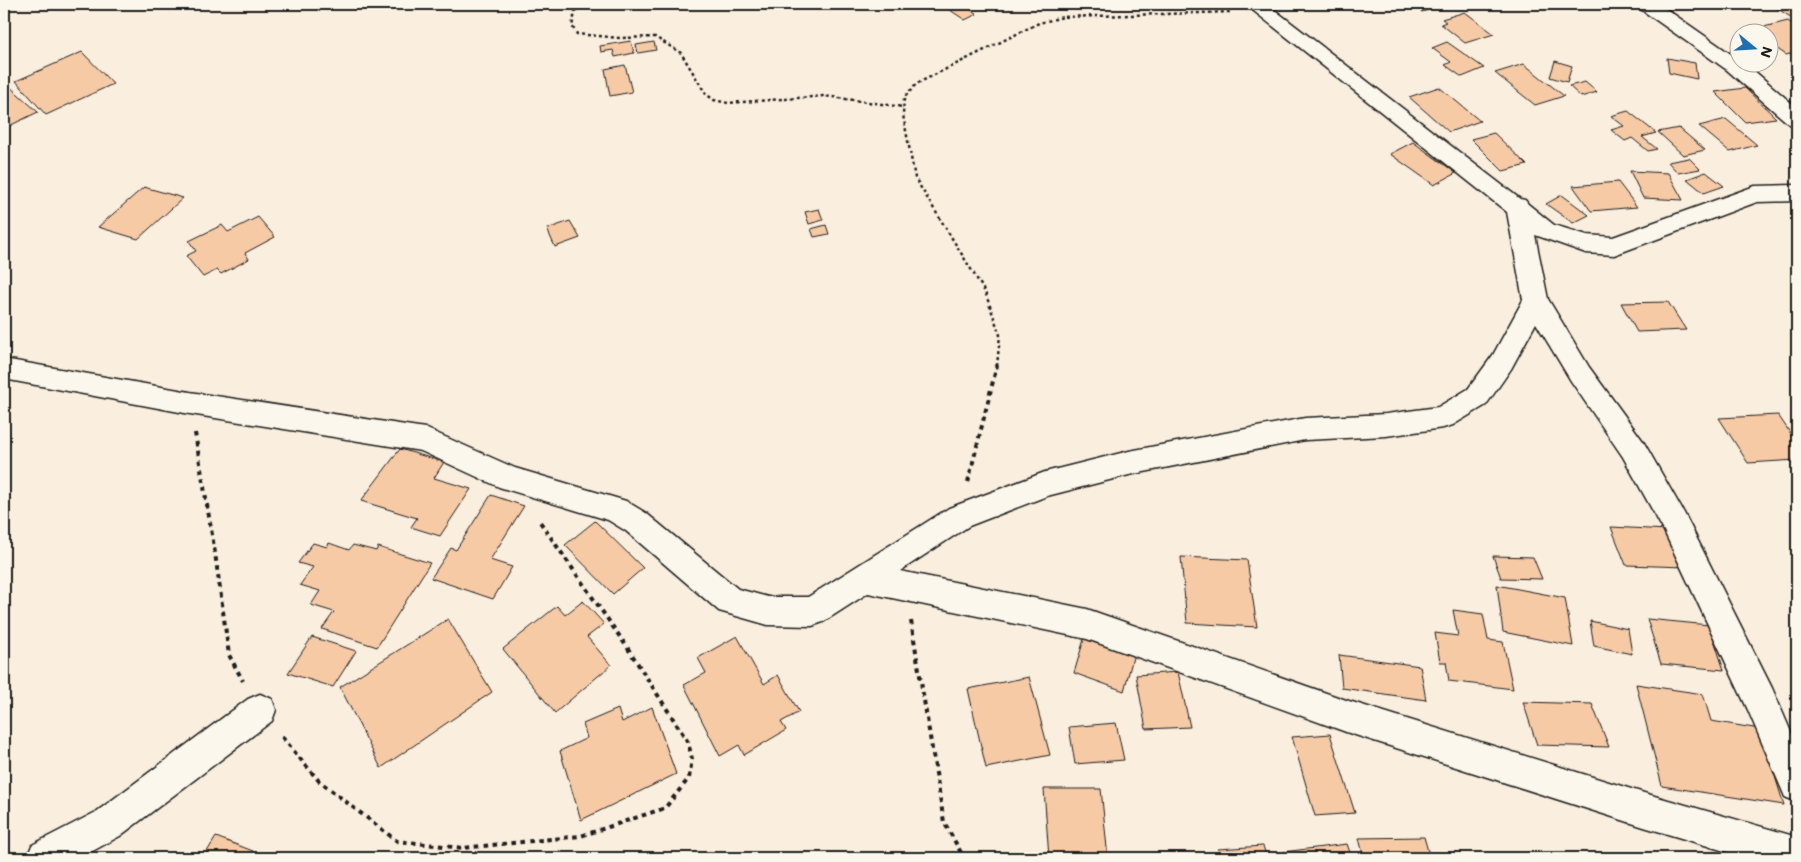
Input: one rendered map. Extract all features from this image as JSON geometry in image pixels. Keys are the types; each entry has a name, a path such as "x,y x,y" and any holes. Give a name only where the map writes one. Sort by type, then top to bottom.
{"street":[{"path":"1646,4 1734,65 1797,119"},
{"path":"1259,8 1517,206 1546,231 1586,244 1614,246 1754,194 1797,193"},
{"path":"1517,206 1536,300 1580,374 1633,449 1674,522 1760,699 1797,785"},
{"path":"4,369 190,403 425,440 509,478 616,510 636,522 730,601 768,612 812,612 959,517 1046,484 1129,463 1305,429 1386,425 1443,417 1477,397 1502,362 1536,300"},
{"path":"864,578 1088,624 1349,717 1644,810 1797,855"},
{"path":"46,858 108,824 260,710"}],"path":[{"path":"577,4 572,26 577,34 620,38 655,37 666,42 681,53 706,94 714,100 728,104 825,96 903,107"},
{"path":"959,517 996,374 1000,335 985,292 915,178 903,107 904,98 916,84 1039,23 1063,17 1259,8"},
{"path":"190,403 215,552 229,655 260,710 319,781 397,841 464,848 581,836 665,808 689,778 692,759 688,742 627,647 509,478"},
{"path":"904,586 944,822 964,858"}],"building":[{"path":"963,4 977,14 965,20 944,6"},
{"path":"1202,4 1233,4 1205,9"},
{"path":"1412,4 1442,4 1444,5 1422,12"},
{"path":"1770,4 1797,4 1797,21"},
{"path":"1465,12 1494,34 1465,43 1441,24 1446,22 1442,19"},
{"path":"1788,21 1797,28 1797,52 1786,55 1778,49 1778,24"},
{"path":"631,41 634,53 615,57 613,50 601,52 600,46"},
{"path":"654,42 656,50 638,53 636,45"},
{"path":"1447,42 1484,68 1462,77 1445,65 1451,62 1432,48"},
{"path":"82,52 113,84 46,115 16,81"},
{"path":"1667,58 1695,63 1697,79 1669,73"},
{"path":"1555,61 1572,66 1567,82 1550,77"},
{"path":"1524,64 1564,96 1535,105 1495,73"},
{"path":"625,65 632,92 610,96 605,69"},
{"path":"1585,82 1597,92 1581,97 1569,86"},
{"path":"8,85 38,112 5,128 4,88"},
{"path":"1439,87 1480,121 1449,132 1409,97"},
{"path":"1745,88 1776,118 1745,122 1715,92"},
{"path":"1628,111 1656,133 1642,137 1657,149 1648,151 1632,138 1625,141 1611,130 1624,126 1611,116"},
{"path":"1726,119 1757,145 1730,152 1699,126"},
{"path":"1679,128 1705,150 1683,155 1658,132"},
{"path":"1494,133 1527,165 1503,171 1471,139"},
{"path":"1413,142 1456,173 1434,185 1390,154"},
{"path":"1689,158 1700,169 1678,173 1668,162"},
{"path":"1630,171 1668,173 1683,200 1643,198"},
{"path":"1706,172 1724,186 1704,193 1687,179"},
{"path":"1618,182 1637,207 1591,211 1573,186"},
{"path":"144,187 183,198 138,239 98,227"},
{"path":"1562,195 1589,215 1573,223 1546,204"},
{"path":"819,209 823,220 809,224 805,212"},
{"path":"258,217 275,237 245,253 249,259 221,274 217,270 203,277 186,256 196,251 189,241 222,225 228,232"},
{"path":"570,221 580,238 555,247 547,229"},
{"path":"826,225 829,234 814,237 811,229"},
{"path":"1668,302 1686,330 1637,332 1621,303"},
{"path":"1778,415 1797,443 1797,460 1748,463 1719,418"},
{"path":"400,449 444,462 434,478 471,489 440,536 411,527 417,518 361,501"},
{"path":"491,495 524,506 490,560 512,567 493,599 431,578 451,548 456,550"},
{"path":"595,521 643,568 613,594 565,545"},
{"path":"1611,527 1668,530 1685,567 1626,565"},
{"path":"313,543 327,547 329,543 349,550 353,545 376,551 378,547 430,563 377,647 322,629 334,612 311,605 320,591 300,585 313,567 298,563"},
{"path":"1493,556 1533,557 1542,579 1501,578"},
{"path":"1181,557 1247,560 1257,627 1187,623"},
{"path":"1497,585 1565,598 1573,646 1503,632"},
{"path":"583,601 604,624 587,637 611,665 555,713 503,649 557,606 565,615"},
{"path":"1453,610 1483,614 1488,640 1503,642 1513,689 1449,681 1446,662 1440,662 1435,633 1458,636"},
{"path":"448,619 492,692 381,768 340,687"},
{"path":"1647,619 1709,625 1724,670 1661,664"},
{"path":"1590,621 1628,629 1632,654 1594,646"},
{"path":"1087,629 1136,646 1124,691 1074,673"},
{"path":"737,636 764,684 778,675 799,712 781,722 786,730 744,755 739,745 720,756 684,685 706,673 698,658"},
{"path":"312,637 356,651 333,687 288,673"},
{"path":"1339,655 1420,666 1426,700 1342,688"},
{"path":"1178,672 1190,727 1146,729 1136,675"},
{"path":"1029,677 1050,755 986,768 968,689"},
{"path":"1636,684 1703,694 1711,721 1760,729 1784,805 1662,786"},
{"path":"1523,702 1592,704 1609,747 1537,745"},
{"path":"652,707 676,774 581,820 560,751 587,738 583,724 618,709 622,722"},
{"path":"1116,723 1124,760 1075,764 1069,727"},
{"path":"1330,734 1355,813 1315,816 1292,737"},
{"path":"1044,789 1101,789 1108,858 1049,858"},
{"path":"216,837 253,851 249,858 203,858"},
{"path":"1424,837 1430,858 1364,858 1359,838"},
{"path":"1347,844 1352,858 1285,858 1283,852"},
{"path":"1263,846 1267,858 1221,858 1218,849"}]}
